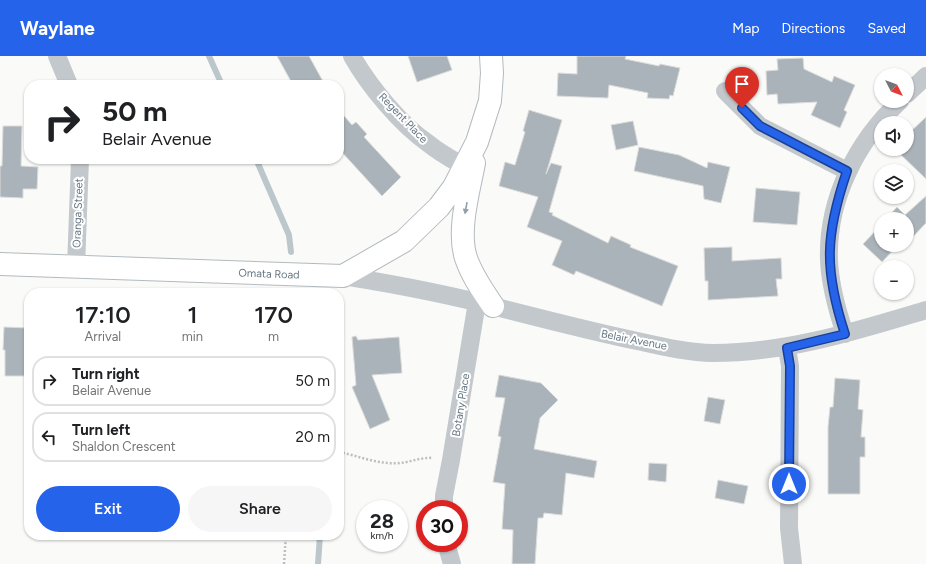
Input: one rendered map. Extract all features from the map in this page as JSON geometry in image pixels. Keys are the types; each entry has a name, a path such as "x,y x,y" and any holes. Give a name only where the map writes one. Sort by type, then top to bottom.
{"main road":[{"path":"485,304 466,257 464,235 465,216 478,142 490,101 492,73 491,56"},
{"path":"343,276 404,241 439,207 454,187 466,167 478,142"},
{"name":"Omata Road","path":"0,264 343,276"}],"street":[{"path":"57,56 67,80"},
{"name":"Regent Place","path":"352,56 382,98 406,124 428,144 466,167"},
{"path":"914,87 926,76"},
{"path":"725,91 760,126 847,171"},
{"path":"845,334 832,285 829,260 830,235 838,198 847,171 869,136 894,108"},
{"name":"Oranga Street","path":"76,266 80,164"},
{"name":"Belair Avenue","path":"343,276 409,286 485,304 582,330 675,348 711,353 748,352 787,348 845,334 926,310"},
{"name":"Botany Place","path":"444,500 451,460 485,304"},
{"path":"787,348 790,366 789,528 793,564"},
{"path":"449,552 452,564"}],"path":[{"path":"344,453 377,462 399,463 425,457 451,460"},
{"path":"284,564 286,540"}],"building":[{"path":"277,56 309,56 322,80 290,80"},
{"path":"408,56 447,56 452,70 417,82"},
{"path":"577,56 626,56 625,59 659,66 660,64 680,68 673,96 670,95 669,99 647,98 648,93 609,85 608,98 557,96 558,73 577,74"},
{"path":"803,58 804,69 832,82 834,76 855,85 844,110 847,112 840,128 811,115 817,102 778,104 777,94 767,95 766,71 778,70 777,59"},
{"path":"529,110 562,120 546,174 551,163 562,166 549,212 553,213 552,215 608,243 611,236 631,245 630,247 678,266 662,306 576,271 574,275 552,265 562,241 527,227 538,197 499,186 505,162 515,165 525,132 523,131"},
{"path":"344,116 352,125 356,122 367,134 364,137 401,177 382,196 344,154"},
{"path":"926,117 926,179 914,167 914,164 910,164 902,156 914,156 914,128"},
{"path":"633,121 638,145 616,150 611,125"},
{"path":"3,126 22,126 21,166 38,167 37,189 23,189 23,198 0,197 0,166 2,166"},
{"path":"639,147 679,155 707,168 708,162 730,167 721,203 704,199 703,186 634,171"},
{"path":"756,188 800,192 797,225 753,222"},
{"path":"926,196 926,223 914,236 914,212 908,212"},
{"path":"897,207 902,212 892,212"},
{"path":"874,232 874,252 891,252 884,260 880,260 863,244"},
{"path":"732,247 732,261 781,258 782,279 776,279 778,296 708,300 708,281 705,281 704,248"},
{"path":"4,327 24,328 24,376 5,376 5,350 3,350"},
{"path":"356,336 358,340 399,337 402,373 372,375 390,420 370,429 352,387 356,385 352,337"},
{"path":"499,375 541,383 558,400 540,418 534,449 597,461 594,478 566,473 562,515 544,513 543,518 538,518 535,564 512,564 513,530 502,529 505,484 493,482 501,437 498,436 505,398 495,397"},
{"path":"835,378 860,380 858,409 863,410 861,437 865,437 865,457 860,457 860,494 828,494 828,427 830,407 833,407"},
{"path":"708,397 725,400 720,424 704,421"},
{"path":"649,463 667,464 666,482 648,480"},
{"path":"718,480 748,486 744,504 715,498"}],"waterway":[{"path":"209,56 220,80"},
{"path":"258,164 289,235 291,252"},
{"path":"318,564 320,540"}],"route":[{"path":"742,108 760,126 847,171 838,198 830,235 829,260 832,285 840,320 845,334 787,348 790,366 789,484"}]}
